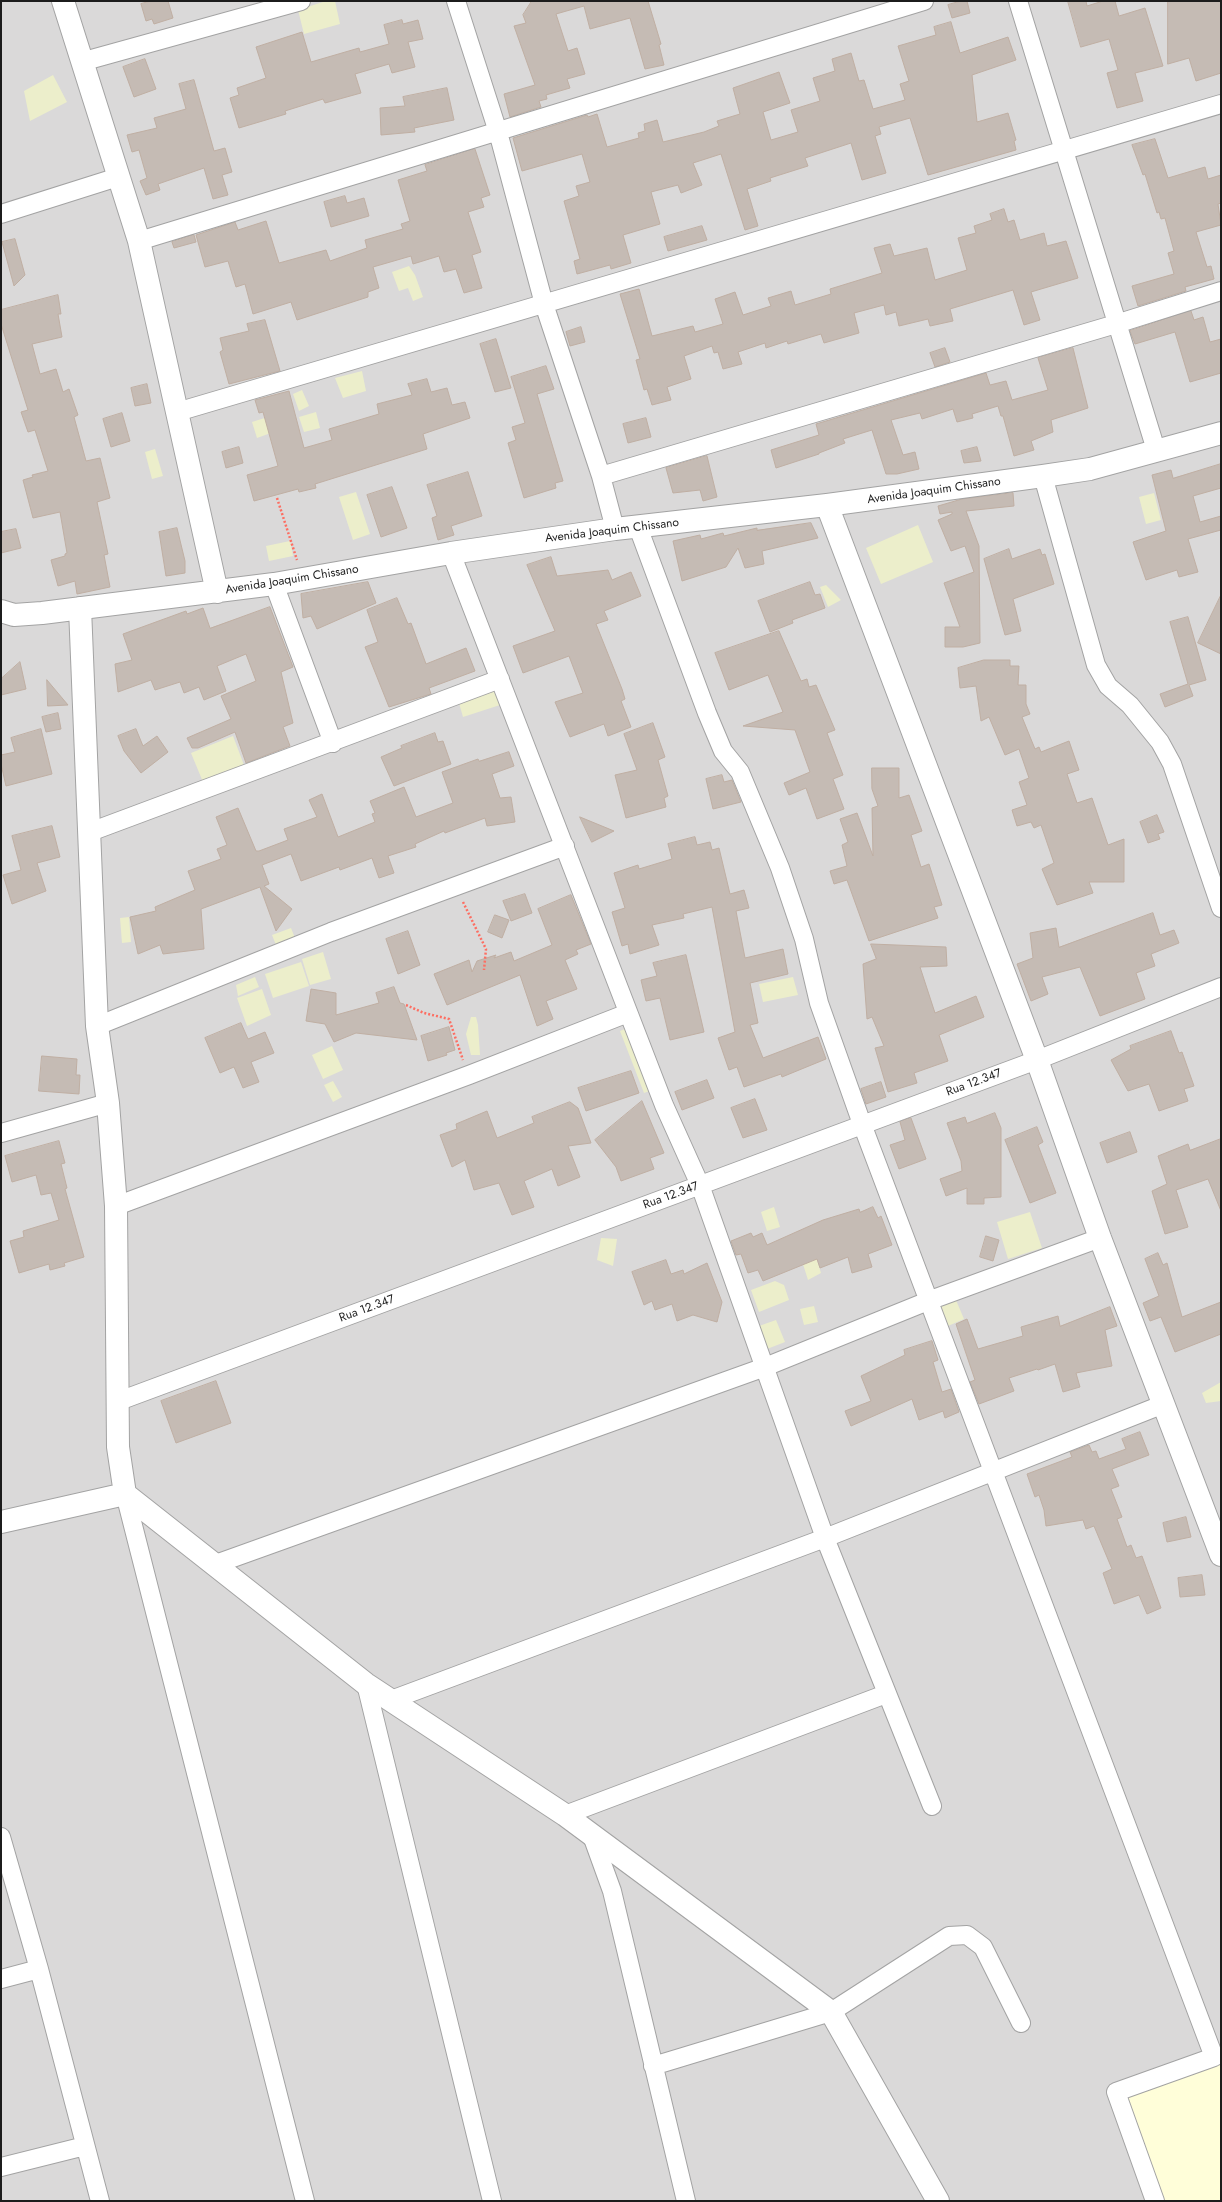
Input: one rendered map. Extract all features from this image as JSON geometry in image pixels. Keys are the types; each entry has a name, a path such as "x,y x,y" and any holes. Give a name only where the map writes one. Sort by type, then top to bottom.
{"street":[{"path":"63,1 81,62 139,241 217,592"},
{"path":"81,62 300,1"},
{"path":"456,1 498,132 544,304 601,476 615,529"},
{"path":"139,241 924,1"},
{"path":"1018,1 1065,150 1116,324 1156,450"},
{"path":"177,412 1221,104"},
{"path":"1,214 118,177"},
{"path":"601,476 1116,324 1221,291"},
{"name":"Avenida Joaquim Chissano","path":"1,611 14,615 217,592 274,584 451,553 615,529 638,528 827,505 1043,476 1090,469 1221,433"},
{"path":"1043,476 1096,665 1108,686 1130,705 1160,742 1172,764 1221,908"},
{"path":"827,505 1037,1060 1100,1238 1221,1555"},
{"path":"638,528 707,713 723,751 740,772 780,868 804,939 819,1003 862,1124 991,1471 1214,2057 1116,2092 1155,2201"},
{"path":"451,553 664,1105 700,1185 825,1538 932,1806"},
{"path":"274,584 333,743"},
{"path":"80,608 97,1026 108,1103 116,1206 119,1401 118,1447 126,1494 305,2201"},
{"path":"90,832 333,743 500,679"},
{"path":"97,1026 331,932 565,846"},
{"name":"Rua 12.347","path":"119,1401 1037,1060 1221,987"},
{"path":"116,1206 469,1075 628,1013"},
{"path":"1,1133 108,1103"},
{"path":"213,1565 765,1367 928,1301 1100,1238"},
{"path":"391,1700 825,1538 991,1471 1164,1404"},
{"path":"126,1494 213,1565 366,1684 565,1814 831,2012 938,2201"},
{"path":"1,1522 126,1494"},
{"path":"366,1684 492,2201"},
{"path":"565,1814 886,1694"},
{"path":"591,1833 612,1890 686,2201"},
{"path":"1,1837 39,1969 100,2201"},
{"path":"653,2066 831,2012 949,1936 967,1934 983,1947 1021,2023"},
{"path":"1,1979 39,1969"},
{"path":"1,2167 85,2146"}],"path":[{"path":"277,498 303,579"},
{"path":"456,887 486,949 484,970"},
{"path":"406,1004 424,1013 448,1019 469,1075"}],"shaded area":[{"path":"1,1 1221,1 1221,2201 1,2201"},
{"path":"326,1 335,1 340,24 304,34 298,10"},
{"path":"53,75 67,102 30,121 24,91"},
{"path":"409,266 415,275 423,297 413,301 408,288 399,291 392,272"},
{"path":"362,371 366,391 343,398 335,378"},
{"path":"302,390 309,406 299,411 293,394"},
{"path":"316,412 320,428 304,432 299,417"},
{"path":"274,415 279,430 257,438 252,422"},
{"path":"155,449 163,476 152,479 145,452"},
{"path":"356,492 370,534 353,540 339,497"},
{"path":"1154,493 1161,520 1146,524 1139,497"},
{"path":"918,525 933,562 881,584 866,548"},
{"path":"290,541 293,556 269,561 266,546"},
{"path":"826,585 841,600 828,607 820,587"},
{"path":"495,691 500,705 463,717 459,703"},
{"path":"233,736 244,765 203,782 191,753"},
{"path":"129,917 131,942 122,943 120,918"},
{"path":"291,928 295,938 276,945 272,935"},
{"path":"323,952 331,979 310,985 302,959"},
{"path":"301,962 309,986 273,998 265,974"},
{"path":"255,977 259,987 238,996 236,985"},
{"path":"793,977 798,995 763,1002 759,984"},
{"path":"262,989 271,1015 247,1026 237,998"},
{"path":"471,1017 476,1017 478,1025 480,1055 471,1055 466,1034"},
{"path":"627,1028 652,1090 644,1093 620,1031"},
{"path":"332,1046 343,1070 323,1079 312,1055"},
{"path":"333,1081 342,1097 333,1102 324,1085"},
{"path":"774,1207 780,1227 767,1231 761,1212"},
{"path":"1030,1212 1042,1248 1008,1259 997,1222"},
{"path":"601,1238 617,1239 613,1266 597,1260"},
{"path":"815,1254 821,1273 808,1280 802,1261"},
{"path":"775,1281 784,1285 789,1300 759,1312 751,1290"},
{"path":"956,1300 964,1319 948,1326 940,1307"},
{"path":"814,1306 818,1322 804,1325 800,1309"},
{"path":"776,1320 785,1342 767,1349 759,1326"},
{"path":"1221,1382 1221,1401 1206,1403 1202,1393"},
{"path":"1221,2060 1221,2201 1161,2201 1122,2097"}],"building":[{"path":"151,1 168,1 173,18 154,24 152,19 146,21 141,4"},
{"path":"532,1 648,1 661,44 659,45 664,65 645,69 630,18 590,29 584,6 556,14 568,51 577,48 585,74 567,79 570,88 546,95 547,99 539,101 541,107 510,117 504,94 535,85 514,26 526,23 523,15"},
{"path":"961,1 967,1 970,13 952,18 948,5"},
{"path":"1068,1 1086,1 1087,6 1103,1 1115,1 1119,16 1145,8 1163,66 1135,73 1143,101 1117,108 1107,73 1118,70 1109,39 1081,47"},
{"path":"1168,1 1221,1 1221,73 1196,81 1189,58 1168,64"},
{"path":"402,20 403,24 418,20 423,39 408,42 415,67 392,73 389,64 355,74 361,93 325,103 323,99 285,111 286,114 239,128 230,98 239,95 237,88 266,78 256,47 302,32 311,62 359,48 360,52 389,44 384,25"},
{"path":"951,22 960,53 1008,37 1016,60 972,75 977,122 1008,113 1016,140 1014,141 1016,150 928,175 910,118 879,127 881,134 875,136 886,173 862,180 851,143 805,158 808,166 770,178 771,181 747,189 758,226 745,230 721,154 693,163 702,185 681,193 678,185 651,192 660,224 623,235 631,263 611,269 610,265 577,274 574,261 580,259 564,201 579,196 576,186 590,182 582,154 522,171 513,138 587,115 588,117 597,114 607,147 639,138 638,133 645,131 644,124 657,120 663,142 704,132 719,126 717,121 740,114 733,88 779,72 790,103 763,112 771,140 798,132 791,110 820,101 813,78 835,71 832,59 851,53 859,81 864,80 873,109 905,100 900,84 909,81 898,46 936,35 934,27"},
{"path":"145,59 156,89 134,97 123,67"},
{"path":"194,80 214,151 225,148 232,172 222,175 228,195 213,199 204,168 158,184 160,190 146,195 140,181 147,178 139,150 132,152 127,135 157,128 154,118 186,109 179,84"},
{"path":"447,88 454,120 414,128 415,132 381,135 380,108 405,106 403,97"},
{"path":"1155,139 1168,178 1205,167 1208,179 1221,175 1221,203 1218,204 1221,225 1196,232 1207,267 1211,266 1214,279 1185,287 1186,291 1138,306 1132,286 1174,274 1168,253 1174,251 1165,218 1161,219 1159,212 1157,213 1145,174 1143,175 1132,145"},
{"path":"475,149 490,195 481,198 484,207 468,212 481,252 472,255 482,288 464,293 456,269 444,272 439,256 413,264 411,256 373,267 379,288 368,292 368,297 297,320 291,302 253,314 245,284 236,287 228,261 205,267 196,235 235,222 238,230 266,221 279,263 326,250 330,261 367,248 365,240 403,229 401,224 410,221 398,180 427,171 425,165"},
{"path":"345,196 347,203 364,198 369,216 331,227 324,202"},
{"path":"1004,209 1008,222 1014,220 1020,240 1044,233 1047,246 1066,241 1078,278 1031,292 1040,320 1024,325 1013,290 950,309 953,321 930,326 928,319 899,326 896,312 886,315 884,305 854,313 859,333 824,343 821,334 788,344 787,341 766,348 765,343 738,352 742,364 723,369 718,352 714,353 712,346 684,356 691,379 667,387 671,400 652,405 647,389 644,390 636,360 640,359 620,294 639,289 652,336 693,326 695,332 723,324 715,299 735,292 743,315 771,306 768,298 791,291 795,305 831,294 830,289 882,273 874,248 890,244 894,256 927,248 935,280 967,270 958,238 976,233 974,226 992,220 990,214"},
{"path":"702,226 707,240 668,251 664,237"},
{"path":"194,235 196,242 174,248 172,242"},
{"path":"15,239 25,275 14,286 2,242"},
{"path":"58,295 61,314 58,314 62,337 32,344 40,374 56,369 63,392 69,389 78,415 74,417 86,461 100,458 110,498 97,502 108,554 104,555 110,587 77,594 75,581 58,586 51,560 65,556 67,553 60,512 33,518 23,480 33,477 32,475 48,471 35,430 28,432 21,412 28,410 1,324 1,310"},
{"path":"1191,311 1194,320 1203,317 1210,342 1221,339 1221,373 1190,382 1175,332 1135,344 1130,331"},
{"path":"265,320 280,371 229,384 220,352 223,350 220,338 249,331 247,324"},
{"path":"581,327 585,342 570,346 566,332"},
{"path":"496,339 511,388 495,392 480,344"},
{"path":"945,348 950,362 935,367 930,353"},
{"path":"1073,348 1088,408 1051,420 1053,432 1031,441 1034,450 1014,456 1003,416 1001,416 998,406 972,414 973,418 957,422 953,409 922,419 920,413 891,420 903,455 915,452 919,469 897,474 886,474 872,430 843,439 845,443 819,454 776,468 771,450 819,435 816,424 986,373 990,385 1006,381 1012,400 1048,390 1038,358"},
{"path":"546,366 554,389 537,394 563,481 555,483 556,488 524,498 508,443 516,440 512,427 525,423 511,377"},
{"path":"427,379 431,392 447,388 452,405 465,402 470,418 423,434 427,449 315,484 316,488 299,492 298,489 254,501 247,475 278,466 263,412 259,413 255,400 289,391 304,448 332,440 329,429 379,414 377,404 412,395 408,384"},
{"path":"147,384 151,403 135,406 131,388"},
{"path":"122,413 130,441 111,447 103,419"},
{"path":"646,418 651,437 628,443 623,424"},
{"path":"239,447 243,463 226,468 222,452"},
{"path":"977,447 981,461 964,463 961,451"},
{"path":"707,456 717,497 703,501 700,490 673,493 666,468"},
{"path":"1221,464 1221,488 1193,496 1200,522 1221,516 1221,530 1188,539 1198,572 1179,577 1177,570 1146,580 1133,542 1166,531 1152,475 1171,470 1173,478"},
{"path":"468,472 482,516 451,526 454,535 438,540 432,518 437,516 427,485"},
{"path":"392,487 407,528 381,537 367,495"},
{"path":"1013,493 1014,506 966,511 979,546 980,643 963,647 945,647 945,627 960,627 944,583 974,572 965,546 951,551 938,520 952,514 952,512 940,514 938,506 962,499"},
{"path":"811,523 818,538 762,551 764,564 745,568 738,548 726,567 682,581 673,541 700,535 701,539 723,533 724,536 757,528 757,530"},
{"path":"177,528 185,561 185,573 166,576 159,532"},
{"path":"16,529 21,548 1,553 1,532"},
{"path":"1009,549 1012,559 1040,549 1042,555 1045,554 1054,584 1013,599 1021,631 1005,635 984,559"},
{"path":"551,557 557,576 608,570 612,580 631,572 641,596 604,611 608,620 596,624 622,689 625,699 621,701 631,727 608,736 604,724 570,737 555,702 583,693 569,656 523,673 513,646 555,631 527,565"},
{"path":"368,582 376,603 317,629 311,616 303,618 301,594"},
{"path":"810,582 815,595 820,594 825,608 792,620 793,623 770,632 758,601"},
{"path":"1221,595 1221,654 1198,643"},
{"path":"397,598 408,624 411,623 426,664 466,648 475,671 429,688 431,694 389,707 365,647 378,642 367,610"},
{"path":"270,607 293,667 281,672 293,723 283,727 290,746 246,763 235,732 198,748 192,748 187,738 231,719 221,696 256,681 246,654 217,666 226,691 204,700 199,687 184,693 180,682 155,690 151,680 118,692 115,664 132,660 123,634 186,611 187,614 203,608 210,628"},
{"path":"1188,617 1206,680 1189,685 1193,696 1165,707 1160,694 1188,684 1170,622"},
{"path":"779,631 801,681 807,679 809,687 816,685 835,730 827,733 843,775 833,779 844,809 817,819 806,788 789,795 784,783 810,772 795,730 743,726 783,712 768,675 729,690 715,653"},
{"path":"984,660 1010,660 1010,666 1019,666 1018,685 1026,685 1026,704 1030,714 1022,717 1035,749 1039,747 1041,752 1069,741 1079,770 1067,774 1077,803 1092,798 1108,845 1124,839 1124,882 1089,882 1093,893 1057,905 1042,869 1054,863 1041,825 1034,828 1031,822 1017,826 1012,810 1027,805 1019,782 1029,778 1019,749 1005,755 989,717 981,721 976,686 960,688 958,668"},
{"path":"20,662 26,689 1,695 1,679"},
{"path":"47,680 68,705 48,706"},
{"path":"58,713 61,729 46,732 42,717"},
{"path":"653,723 665,757 658,760 668,796 664,798 666,807 626,818 615,775 637,770 624,734"},
{"path":"41,729 52,774 6,786 1,764 1,755 15,752 11,738"},
{"path":"136,729 143,746 157,736 168,752 141,773 124,751 118,736"},
{"path":"435,733 438,742 443,741 451,764 394,786 381,757 402,748 401,746"},
{"path":"509,752 514,766 492,774 500,798 511,797 515,822 487,826 485,818 445,833 444,831 415,844 416,847 388,856 394,873 379,878 372,858 340,870 339,867 301,881 291,854 262,865 269,884 264,886 292,909 276,931 260,887 201,909 204,949 163,954 160,945 138,954 130,917 156,911 155,907 195,890 188,871 221,859 217,849 227,845 216,817 238,808 256,851 259,851 288,840 284,829 317,817 309,800 322,794 338,837 375,822 372,814 375,813 370,801 404,787 416,817 453,803 442,772 478,759 479,761"},
{"path":"872,768 899,768 899,798 909,795 922,831 911,835 921,867 929,864 942,905 934,907 938,918 869,941 847,880 834,884 830,871 847,866 842,845 848,842 840,819 857,813 873,856 872,808 878,806 872,789"},
{"path":"722,775 724,782 732,780 741,802 713,809 706,779"},
{"path":"1157,815 1164,832 1158,834 1160,839 1148,843 1140,822"},
{"path":"580,817 614,831 592,842"},
{"path":"52,826 60,857 37,863 46,891 12,904 3,875 21,870 12,836"},
{"path":"695,837 697,845 710,842 712,850 719,848 730,894 744,890 749,908 736,911 745,958 783,949 788,974 750,983 758,1023 750,1025 763,1058 818,1037 826,1059 782,1077 781,1074 744,1087 737,1067 729,1070 718,1038 735,1032 712,907 683,914 684,918 652,925 659,945 630,954 628,944 622,946 612,912 625,908 614,873 638,865 639,869 672,859 668,844"},
{"path":"525,894 532,913 511,921 503,901"},
{"path":"571,895 591,944 576,950 578,954 565,960 577,989 546,1001 553,1019 537,1026 520,975 447,1005 434,974 469,960 472,972 477,961 496,955 494,958 511,952 514,961 552,945 538,909"},
{"path":"1153,913 1160,935 1174,930 1179,943 1151,954 1155,966 1136,973 1145,999 1100,1016 1080,967 1042,977 1048,994 1031,1001 1017,964 1033,958 1030,933 1056,928 1059,947"},
{"path":"495,915 509,920 502,938 488,932"},
{"path":"408,931 420,965 398,974 386,939"},
{"path":"871,944 946,947 947,966 920,967 935,1013 976,996 984,1017 939,1035 948,1061 914,1073 917,1083 888,1092 875,1048 884,1046 872,1017 867,1019 863,964 876,959"},
{"path":"686,955 704,1032 670,1040 660,998 646,1001 641,980 657,976 653,963"},
{"path":"394,987 400,1003 404,1004 417,1040 356,1033 334,1042 325,1024 306,1021 311,989 336,993 336,1015 379,1003 376,993"},
{"path":"241,1023 248,1039 265,1032 274,1053 251,1062 259,1082 243,1088 234,1067 220,1073 205,1038"},
{"path":"449,1027 455,1050 446,1053 447,1055 428,1061 421,1036"},
{"path":"1171,1031 1179,1053 1182,1052 1194,1086 1184,1089 1188,1101 1159,1111 1149,1084 1128,1091 1111,1060 1131,1049 1130,1046"},
{"path":"42,1056 77,1059 76,1075 80,1075 79,1094 39,1091"},
{"path":"631,1071 639,1093 586,1111 578,1088"},
{"path":"707,1080 714,1098 682,1110 675,1092"},
{"path":"881,1082 886,1097 866,1104 861,1089"},
{"path":"755,1099 767,1130 743,1138 731,1108"},
{"path":"642,1101 664,1153 650,1158 654,1169 621,1181 616,1167 595,1140"},
{"path":"570,1102 578,1108 591,1143 568,1146 580,1177 558,1186 552,1169 524,1181 534,1207 512,1215 499,1183 474,1190 465,1160 452,1167 440,1135 457,1129 456,1124 487,1111 497,1138 534,1123 532,1117"},
{"path":"995,1113 1001,1128 1001,1197 984,1198 984,1204 967,1204 967,1188 946,1196 940,1179 962,1171 961,1161 947,1123 965,1117 967,1123"},
{"path":"911,1118 926,1159 899,1169 890,1145 905,1140 900,1122"},
{"path":"1037,1127 1043,1142 1038,1145 1056,1193 1030,1203 1005,1140"},
{"path":"1130,1132 1137,1152 1107,1163 1100,1143"},
{"path":"1221,1139 1221,1211 1208,1179 1176,1190 1188,1227 1165,1234 1152,1191 1167,1184 1158,1156 1188,1144 1190,1150"},
{"path":"59,1141 65,1163 61,1164 67,1188 65,1189 84,1257 64,1263 65,1266 50,1270 49,1264 19,1273 10,1241 24,1237 23,1231 59,1220 51,1193 41,1195 36,1175 12,1182 5,1156"},
{"path":"873,1207 878,1218 881,1216 892,1245 868,1254 872,1267 852,1273 848,1257 820,1268 817,1259 763,1281 758,1270 748,1273 741,1254 736,1255 731,1241 751,1233 753,1237 762,1233 767,1245 823,1220 859,1209 860,1212"},
{"path":"986,1236 999,1240 993,1261 980,1257"},
{"path":"1158,1253 1163,1265 1167,1263 1182,1317 1221,1302 1221,1334 1175,1352 1161,1317 1150,1321 1143,1303 1159,1296 1145,1259"},
{"path":"666,1260 671,1274 683,1270 684,1274 707,1263 722,1302 717,1322 693,1315 677,1321 672,1304 655,1310 652,1301 644,1305 632,1272"},
{"path":"1110,1307 1117,1326 1105,1330 1112,1366 1076,1373 1080,1387 1063,1392 1055,1364 1038,1370 1037,1369 1009,1378 1014,1391 979,1404 970,1382 975,1380 956,1324 967,1319 978,1349 1023,1336 1021,1327 1058,1316 1060,1326"},
{"path":"932,1341 938,1360 933,1362 942,1392 951,1389 959,1412 945,1418 943,1411 919,1420 912,1399 851,1426 845,1411 871,1401 861,1376 905,1355 904,1350"},
{"path":"216,1381 231,1423 176,1443 161,1401"},
{"path":"1140,1432 1149,1455 1112,1469 1119,1486 1111,1489 1122,1517 1117,1519 1127,1547 1131,1545 1136,1558 1142,1556 1161,1608 1147,1614 1139,1595 1114,1604 1103,1573 1112,1569 1094,1526 1086,1529 1083,1520 1046,1526 1044,1510 1039,1495 1035,1497 1027,1474 1072,1457 1070,1452 1089,1445 1092,1452 1096,1451 1099,1459 1126,1449 1122,1439"},
{"path":"1186,1517 1191,1537 1167,1542 1163,1523"},
{"path":"1202,1575 1205,1595 1180,1597 1178,1578"}]}
